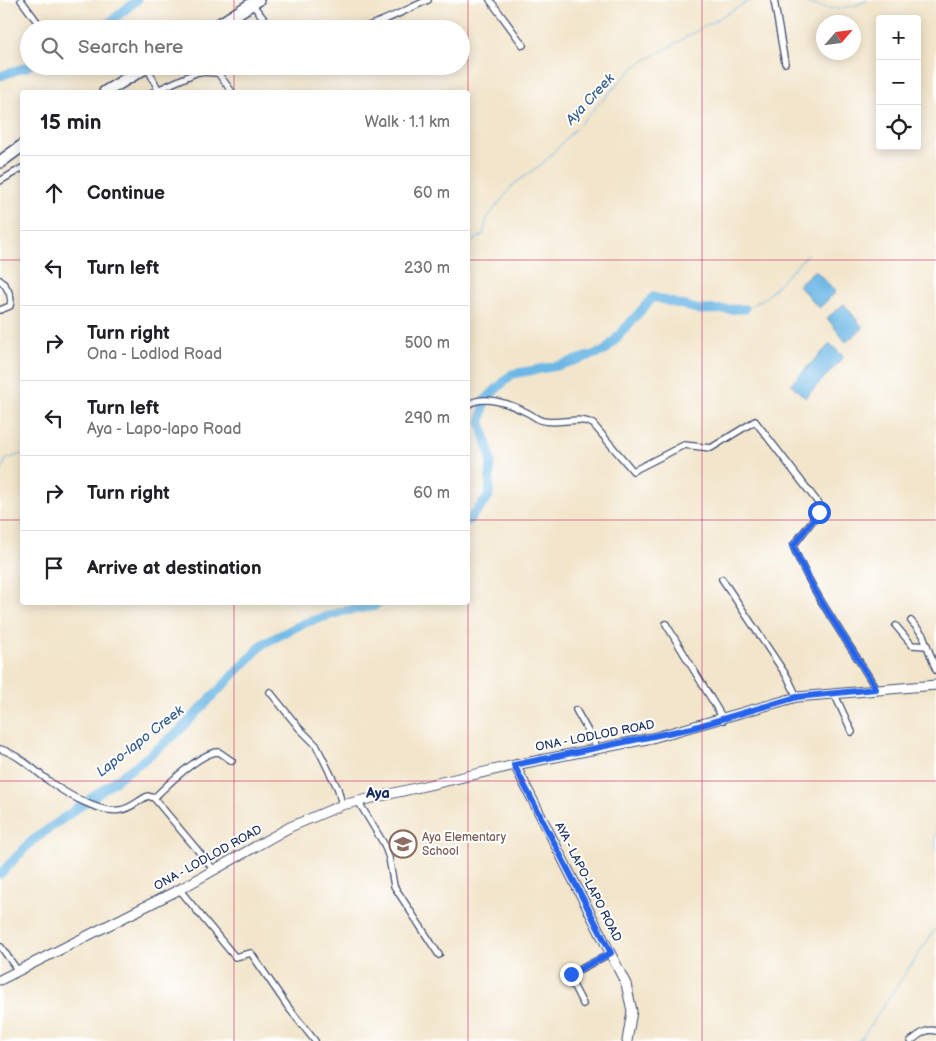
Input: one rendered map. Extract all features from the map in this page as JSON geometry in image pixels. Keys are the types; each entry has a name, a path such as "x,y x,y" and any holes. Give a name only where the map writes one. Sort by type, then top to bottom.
{"highway":[{"path":"226,20 255,2"},
{"path":"108,90 134,75"},
{"path":"0,162 20,147"}],"main road":[{"name":"ONA - LODLOD ROAD","path":"0,980 179,889 290,827 342,805 514,765 660,736 724,720 797,697 936,685"},
{"name":"AYA - LAPO-LAPO ROAD","path":"514,765 626,984 631,998 632,1011 627,1041"}],"street":[{"path":"21,0 36,20"},
{"path":"381,20 428,0"},
{"path":"490,0 523,45"},
{"path":"774,0 785,64"},
{"path":"255,2 266,20"},
{"path":"151,75 156,90"},
{"path":"158,90 190,75"},
{"path":"219,75 231,90"},
{"path":"0,181 20,169"},
{"path":"0,280 7,288 12,302 10,306 0,310"},
{"path":"470,404 474,401 485,400 512,406 540,420 555,422 585,420 593,424 633,471 684,445 712,448 755,421 819,504 819,512 793,546 828,614 850,644 876,689"},
{"path":"722,579 788,678 797,697"},
{"path":"911,621 920,630 936,670"},
{"path":"666,624 724,720"},
{"path":"896,626 912,645 927,646"},
{"path":"270,692 299,728 316,745 338,790 342,805"},
{"path":"834,693 852,732"},
{"path":"576,710 598,749"},
{"path":"0,749 13,755 51,783 91,805 110,811 118,811 148,796 154,798 214,870"},
{"path":"154,798 173,780 208,754 219,752 232,761"},
{"path":"358,801 388,852 394,886 439,955"},
{"path":"179,889 236,957 251,953 288,1007 315,1041"},
{"path":"1,947 18,971"},
{"path":"583,1004 571,981 571,974 611,953"},
{"path":"911,1041 930,1029 936,1031"}],"water":[{"path":"815,270 836,292 819,308 798,285"},
{"path":"844,304 863,328 846,342 827,318"},
{"path":"830,344 844,357 805,398 791,384"}],"waterway":[{"path":"112,20 137,0"},
{"name":"Aya Creek","path":"470,243 483,235 487,218 513,185 544,162 634,67 749,1 757,0"},
{"name":"Aya Creek","path":"795,0 832,8 849,7 867,0"},
{"path":"0,76 20,69"},
{"name":"Lapo-lapo Creek","path":"745,309 765,298 807,255"},
{"name":"Lapo-lapo Creek","path":"470,519 489,496 491,459 481,422 485,400 512,374 557,366 605,351 653,297 700,310 745,309"},
{"name":"Aya Creek","path":"0,475 6,459 20,455"},
{"name":"Lapo-lapo Creek","path":"0,874 32,841 145,759 180,730 263,644 304,623 344,611 376,605"},
{"path":"936,823 936,850"},
{"path":"857,1041 861,1039 936,928"}],"place":[{"name":"Aya Elementary School","path":"403,844"}],"district":[{"name":"Aya","path":"378,793"}],"route":[{"path":"571,974 611,953 514,765 652,738 724,720 797,697 876,689 850,644 828,614 793,546 819,512"}]}
